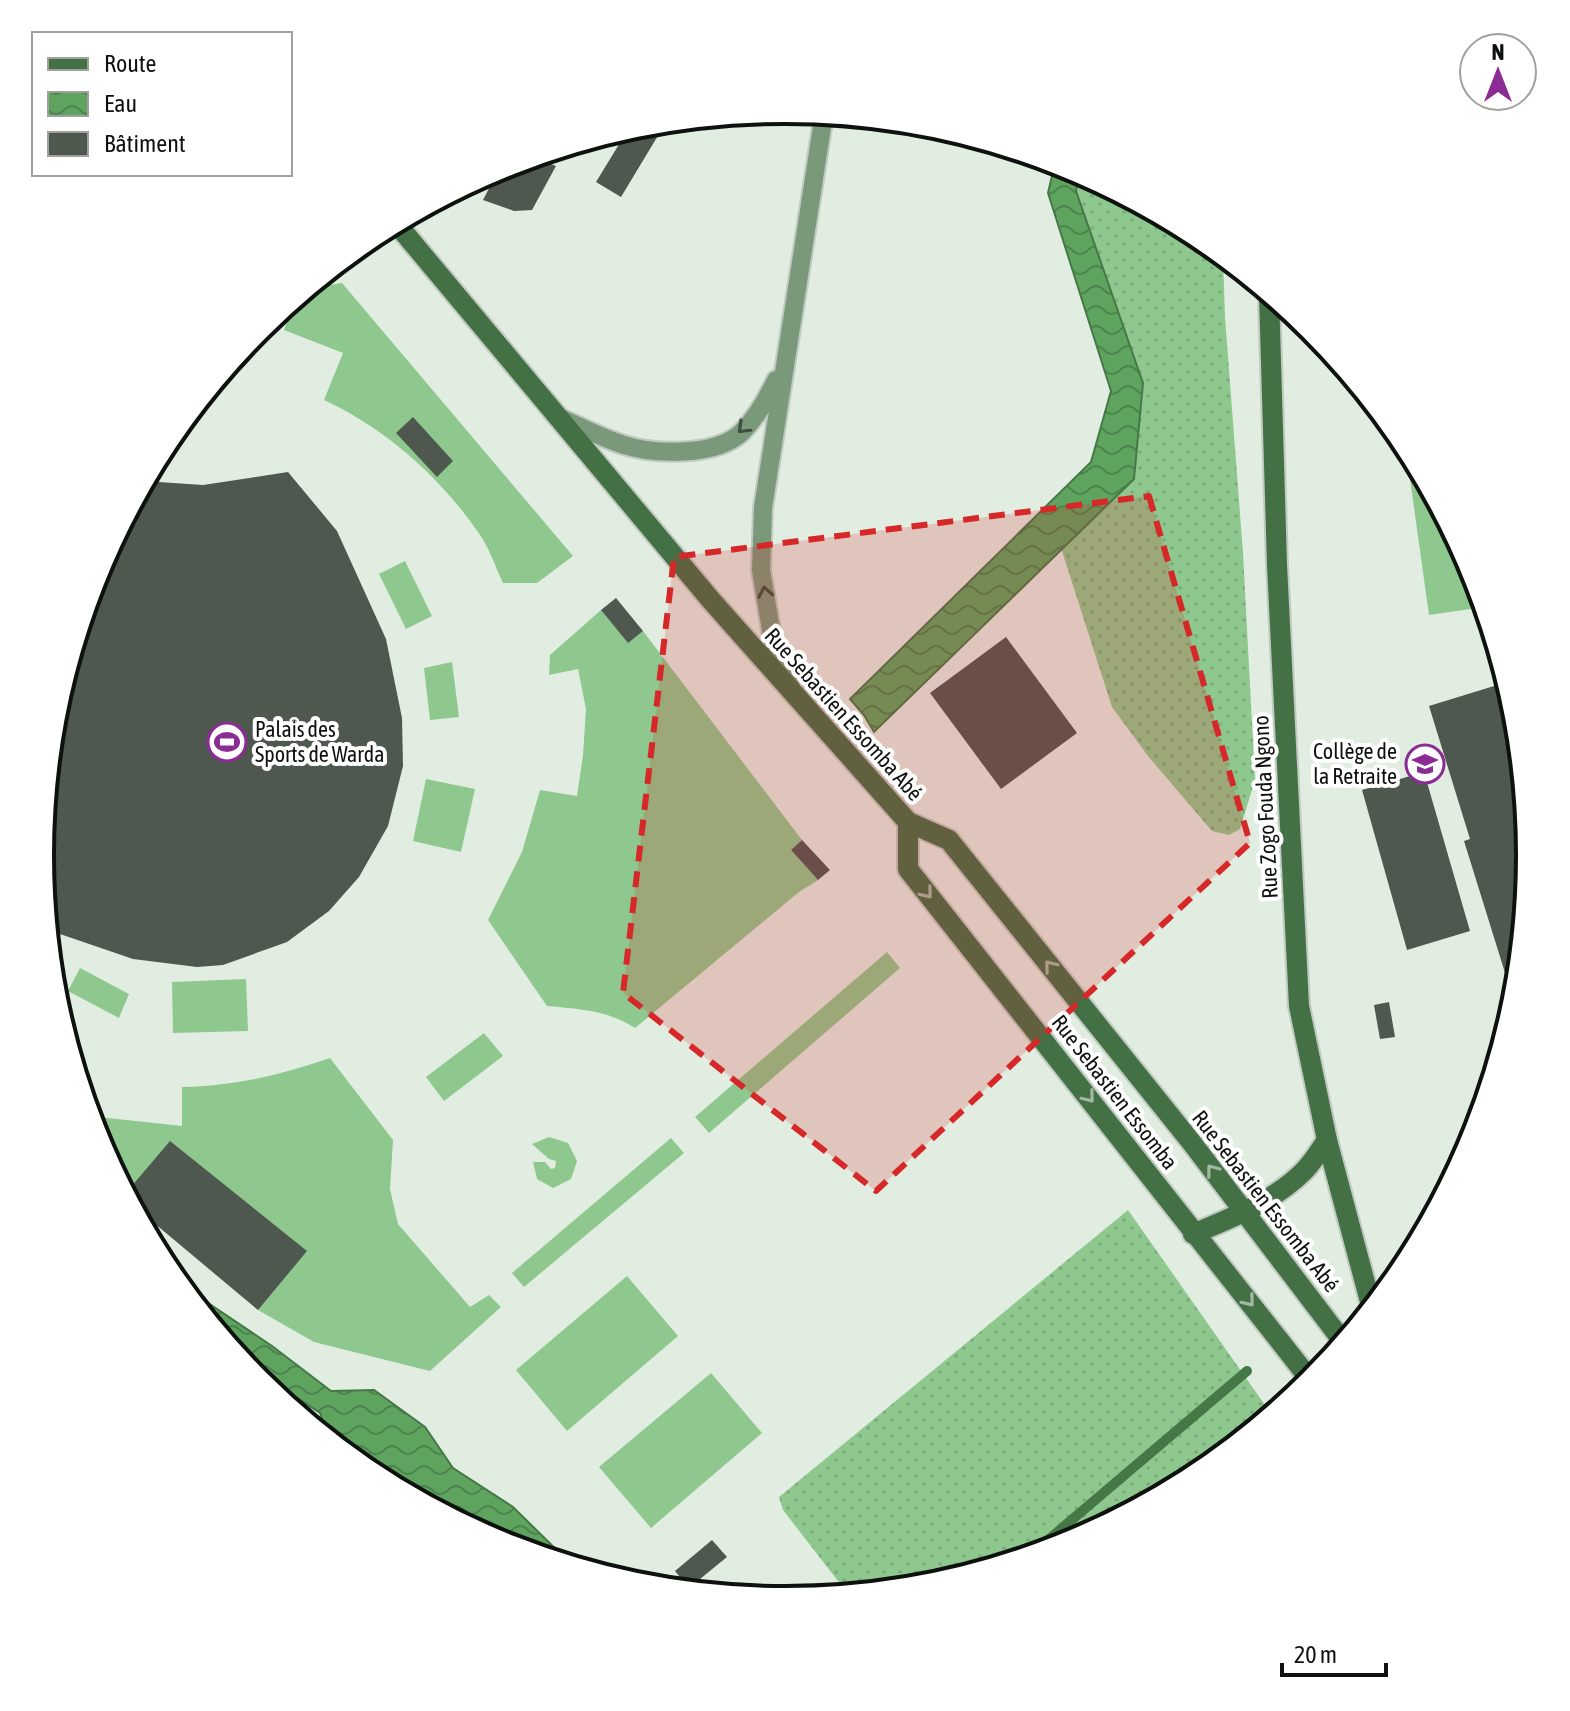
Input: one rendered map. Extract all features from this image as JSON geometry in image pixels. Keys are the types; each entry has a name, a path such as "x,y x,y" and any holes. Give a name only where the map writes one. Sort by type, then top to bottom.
{"main road":[{"name":"Rue Sebastien Essomba Abé","path":"404,232 710,599 908,822 949,840 1337,1334"},
{"name":"Rue Zogo Fouda Ngono","path":"1269,308 1277,565 1299,1006 1327,1140 1369,1296"},
{"name":"Rue Sebastien Essomba","path":"908,822 908,869 1143,1165 1193,1234 1304,1370"},
{"path":"1193,1234 1244,1212 1277,1192 1305,1170 1327,1140"}],"lane":[{"path":"793,693 773,642 761,570 763,508 822,126"},
{"path":"558,417 624,445 682,453 714,448 740,435 762,408 785,363"}],"highlighted area":[{"path":"1149,496 1250,843 876,1191 623,993 674,557"}],"shaded area":[{"path":"1076,185 1150,222 1224,271 1255,780 1240,829 1229,835 1212,831 1148,756 1112,707 1061,548 1133,479 1143,383 1075,191"},
{"path":"342,283 573,556 537,583 503,583 478,532 428,473 389,439 347,411 324,400 343,353 284,330 287,321 329,285"},
{"path":"1410,476 1441,532 1472,609 1429,615"},
{"path":"405,561 432,616 406,629 379,574"},
{"path":"601,610 628,642 643,631 802,840 791,850 818,880 799,892 635,1028 603,1014 547,1006 488,920 522,852 540,790 577,796 586,709 578,669 549,675 550,655"},
{"path":"452,662 459,717 430,720 424,668"},
{"path":"426,779 475,789 461,852 413,841"},
{"path":"887,952 900,968 709,1133 695,1117"},
{"path":"80,968 129,994 119,1018 68,991"},
{"path":"246,979 248,1031 173,1033 172,982"},
{"path":"484,1033 503,1056 444,1101 426,1077"},
{"path":"330,1058 393,1140 390,1189 398,1224 470,1307 489,1295 501,1307 430,1371 314,1342 258,1310 152,1222 129,1179 103,1118 182,1126 182,1087 220,1084 294,1070"},
{"path":"549,1137 568,1143 577,1161 571,1179 553,1188 537,1179 533,1162 545,1162 551,1169 555,1168 556,1161 549,1159 532,1144"},
{"path":"671,1138 684,1153 524,1287 512,1273"},
{"path":"1128,1210 1266,1406 1191,1463 1108,1511 1020,1548 928,1572 840,1584 783,1510 779,1497"},
{"path":"627,1276 678,1336 567,1431 516,1370"},
{"path":"711,1373 762,1433 651,1528 599,1467"}],"water":[{"path":"1052,175 1077,186 1076,191 1143,383 1134,479 874,732 850,699 1091,462 1111,391 1048,193"},
{"path":"205,1301 331,1391 374,1390 425,1427 453,1468 513,1507 557,1550 505,1531 419,1489 340,1435 323,1421 320,1413 291,1394 268,1372"}],"building":[{"path":"658,136 621,197 596,182 619,144"},
{"path":"549,163 556,166 532,210 514,211 483,200 490,187"},
{"path":"413,417 453,461 437,477 396,433"},
{"name":"Palais des Sports de Warda","path":"288,472 337,531 386,639 402,718 403,766 388,826 359,877 329,911 287,942 223,965 197,967 133,959 59,934 54,856 60,760 68,713 79,666 110,576 129,532 157,482 203,485"},
{"path":"616,598 643,631 628,643 601,610"},
{"path":"1006,637 1077,733 1001,789 930,693"},
{"path":"1496,686 1510,760 1516,856 1506,976 1464,841 1470,839 1429,706"},
{"path":"1424,772 1470,931 1407,950 1362,790"},
{"path":"802,840 830,870 818,880 791,850"},
{"path":"1389,1002 1395,1037 1380,1039 1374,1005"},
{"path":"170,1141 307,1251 258,1310 152,1222 132,1185"},
{"path":"712,1540 727,1557 698,1581 681,1579 675,1571"}],"waterway":[{"path":"1053,1535 1247,1371"}],"place":[{"name":"Palais des Sports de Warda","path":"227,742"},
{"name":"Collège de la Retraite","path":"1425,764"}]}
